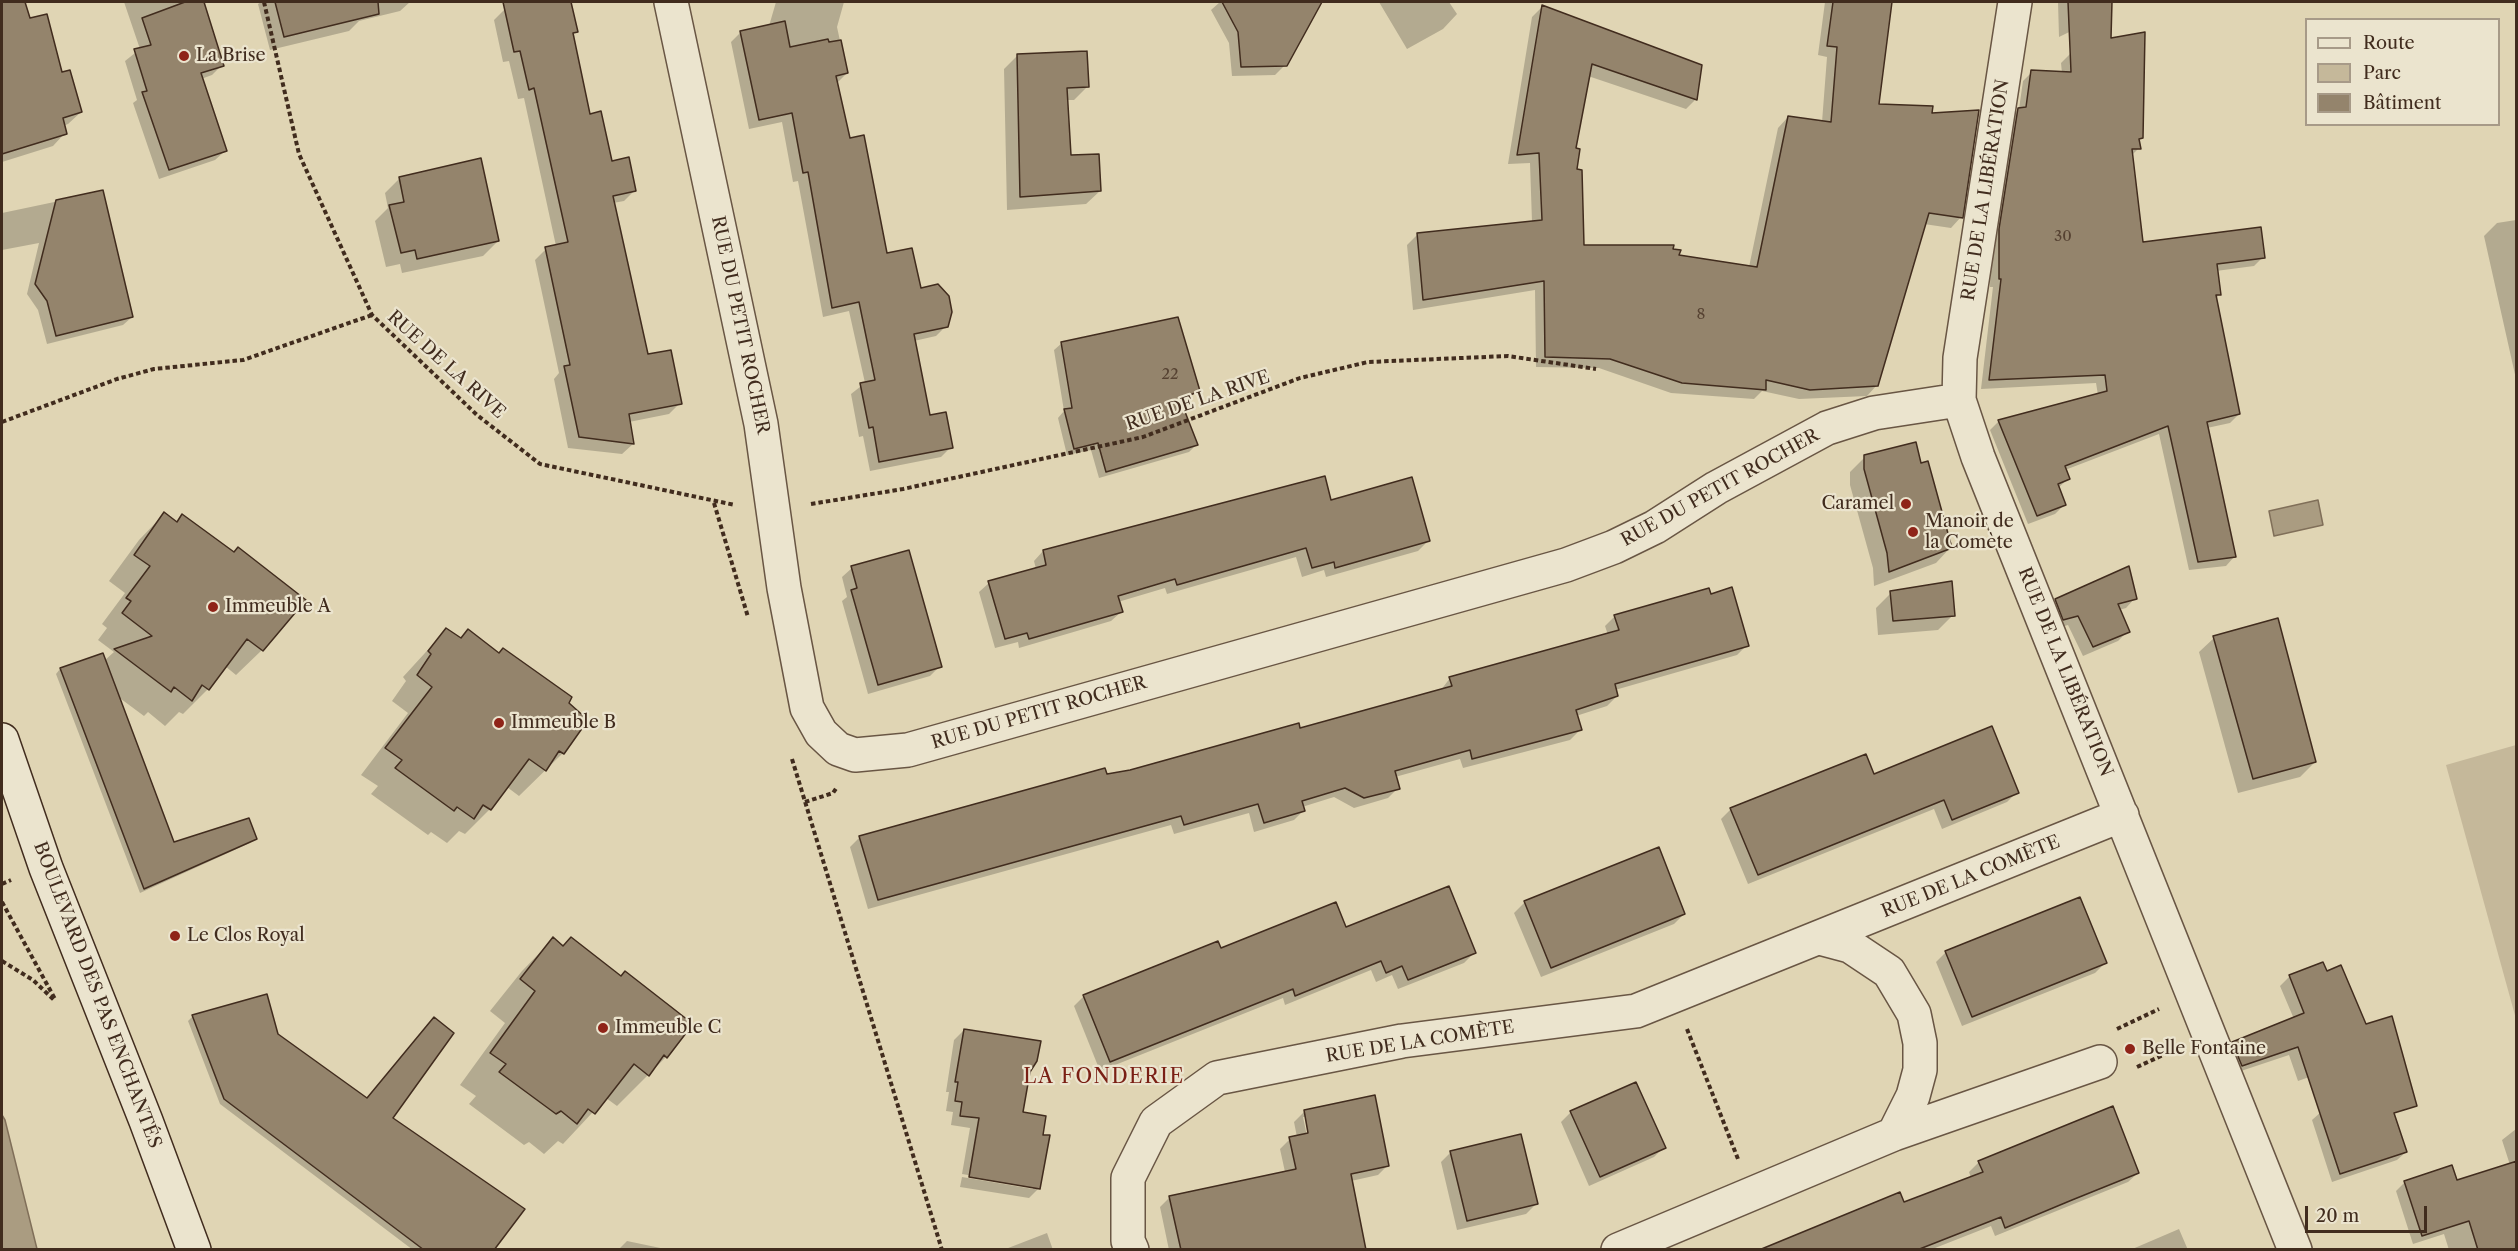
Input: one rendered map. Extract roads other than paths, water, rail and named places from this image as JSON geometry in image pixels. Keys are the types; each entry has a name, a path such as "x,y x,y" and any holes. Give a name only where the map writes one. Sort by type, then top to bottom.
{"street":[{"name":"RUE DU PETIT ROCHER","path":"670,2 761,424 784,588 807,708 821,733 838,749 855,755 908,750 1566,565 1614,547 1655,527 1716,488 1827,428 1874,413 1959,400"},
{"name":"RUE DE LA LIBÉRATION","path":"2015,2 1960,358 1959,400 1978,457 2295,1250"},
{"name":"BOULEVARD DES PAS ENCHANTÉS","path":"2,740 46,868 147,1122 194,1250"},
{"name":"RUE DE LA COMÈTE","path":"1132,1250 1128,1241 1128,1178 1156,1122 1217,1078 1402,1041 1636,1011 2122,815"},
{"path":"1820,938 1850,946 1889,972 1914,1014 1920,1043 1920,1070 1913,1096 1894,1134"},
{"path":"1618,1250 1894,1134 2100,1062"}],"place":[{"name":"La Brise","path":"184,56"},
{"name":"Caramel","path":"1906,504"},
{"name":"Manoir de la Comète","path":"1913,532"},
{"name":"Immeuble A","path":"213,607"},
{"name":"Immeuble B","path":"499,723"},
{"name":"Le Clos Royal","path":"175,936"},
{"name":"Immeuble C","path":"603,1028"},
{"name":"Belle Fontaine","path":"2130,1049"}],"district":[{"name":"LA FONDERIE","path":"1104,1077"}]}
